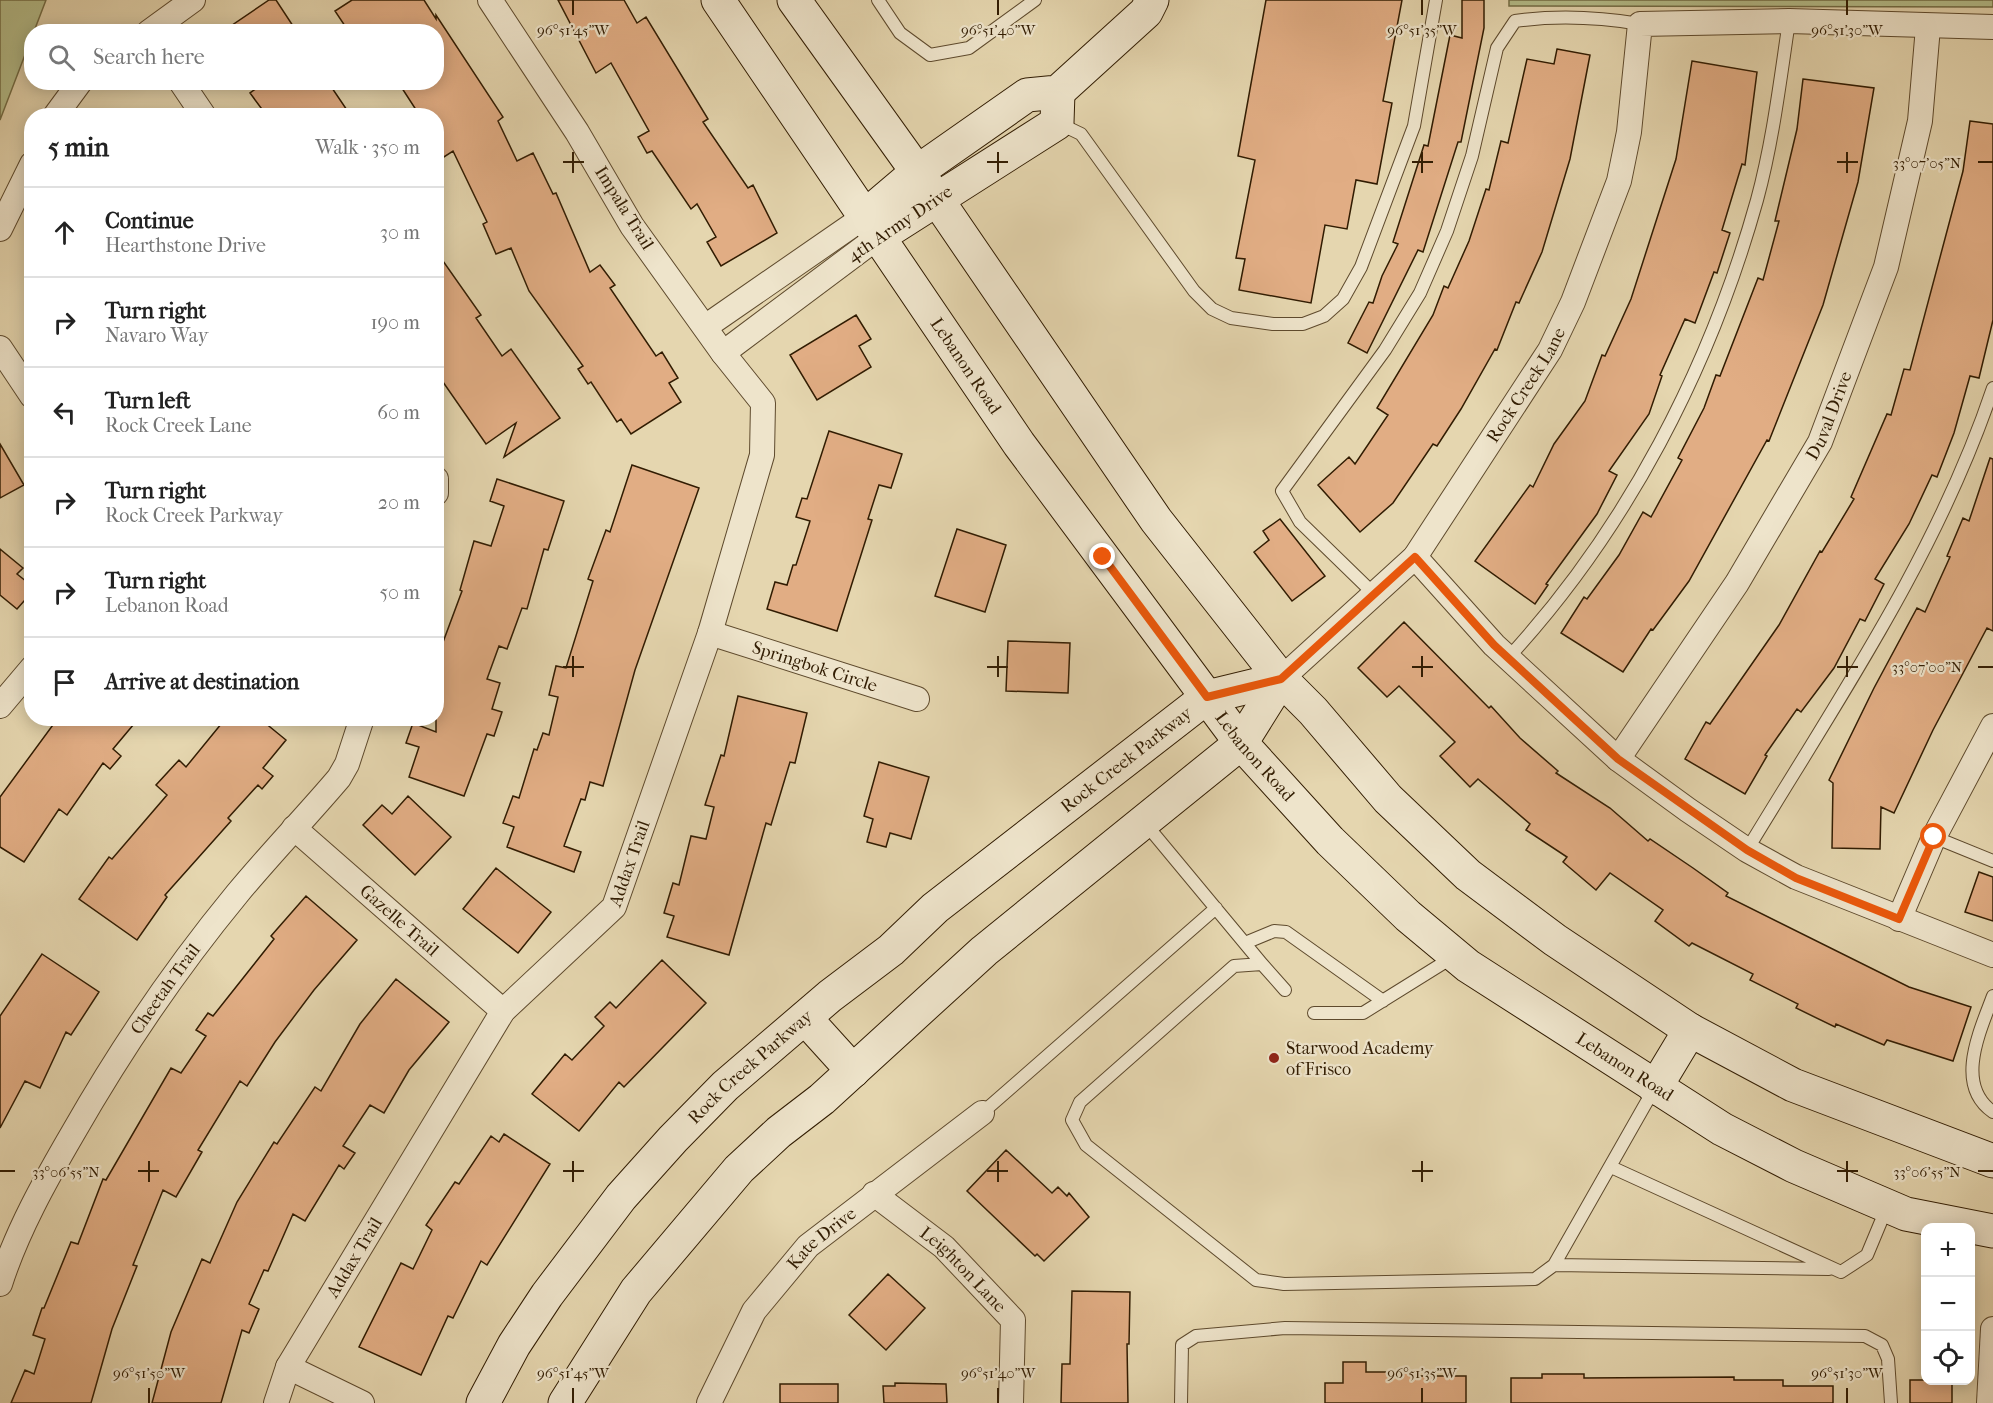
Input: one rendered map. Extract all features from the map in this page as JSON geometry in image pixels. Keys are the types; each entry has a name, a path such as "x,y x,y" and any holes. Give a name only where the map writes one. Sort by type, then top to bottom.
{"main road":[{"name":"Lebanon Road","path":"718,0 1019,444 1241,743 1330,841 1408,916 1455,955 1655,1088 1722,1129 1774,1156 1906,1214 1993,1231"},
{"path":"794,0 936,198 1156,520 1281,679 1313,711 1388,799 1468,875 1564,946 1690,1030 1793,1085 1993,1161"},
{"name":"4th Army Drive","path":"871,227 936,198 1058,107 1145,6"},
{"name":"4th Army Drive","path":"871,227 917,172 1027,95 1058,107"},
{"path":"565,1403 636,1291 747,1162 853,1071 984,951 1241,743 1281,679"},
{"name":"Rock Creek Parkway","path":"483,1403 514,1345 621,1197 725,1086 805,1018 891,951 935,908 1207,697 1281,679"},
{"path":"805,1018 853,1071"},
{"path":"1655,1088 1690,1030"}],"street":[{"path":"160,24 194,0"},
{"name":"Impala Trail","path":"490,0 577,132 632,226 723,353"},
{"path":"1641,24 1789,21 1928,27 1993,27"},
{"name":"Rock Creek Lane","path":"1281,679 1415,557 1550,350 1573,302 1619,181 1629,132 1641,24"},
{"name":"Duval Drive","path":"1618,759 1737,583 1820,442 1886,267 1920,121 1928,27"},
{"path":"61,108 74,90"},
{"path":"186,90 199,108"},
{"path":"0,229 24,180"},
{"name":"4th Army Drive","path":"705,327 871,227"},
{"name":"4th Army Drive","path":"723,353 871,227"},
{"path":"0,348 24,384"},
{"name":"Addax Trail","path":"276,1403 288,1367 503,1011 614,907 710,633 762,455 763,403 723,353"},
{"path":"1415,557 1508,658 1618,759 1747,850 1796,878 1993,955"},
{"name":"Springbok Circle","path":"710,633 917,699"},
{"path":"0,706 24,678"},
{"name":"Cheetah Trail","path":"0,1284 14,1245 43,1185 125,1048 212,926 344,771 359,726"},
{"path":"1899,919 1934,837 1993,726"},
{"name":"Gazelle Trail","path":"294,828 503,1011"},
{"name":"Kate Drive","path":"709,1403 754,1311 808,1246 982,1113"},
{"name":"Leighton Lane","path":"874,1194 944,1247 1012,1320 1011,1403"},
{"path":"1989,1403 1993,1329"},
{"path":"288,1367 362,1403"}],"lane":[{"path":"878,0 900,33 930,55 969,48 1035,0"},
{"path":"1058,107 1081,134 1194,291 1212,309 1231,318 1273,324 1303,324 1324,316 1343,299 1361,267 1414,126 1436,0"},
{"path":"1373,593 1300,522 1282,491 1385,350 1420,293 1447,231 1472,156 1497,48 1515,21 1550,16 1605,18 1641,24"},
{"path":"1508,658 1540,624 1634,490 1692,379 1739,260 1757,197 1774,121 1789,21"},
{"path":"1747,850 1918,562 1955,487 1993,388"},
{"path":"1144,821 1285,990"},
{"path":"1934,837 1993,861"},
{"path":"982,1113 1215,908"},
{"path":"1245,943 1274,931 1286,932 1383,1001"},
{"path":"1314,1013 1363,1013 1455,955"},
{"path":"1262,964 1234,966 1080,1102 1072,1120 1086,1145 1257,1280 1284,1284 1535,1279 1554,1266 1655,1088"},
{"path":"1993,996 1974,1052 1972,1071 1976,1092 1983,1105 1993,1112"},
{"path":"1611,1167 1841,1272 1867,1255 1887,1206"},
{"path":"1554,1266 1834,1269"},
{"path":"1181,1403 1182,1345 1196,1336 1285,1328 1865,1336 1882,1345 1888,1359 1891,1403"}],"green space":[{"path":"0,0 46,0 37,24 24,24 24,57 0,120"},
{"path":"1509,0 1993,0 1993,7 1509,6"}],"building":[{"path":"269,0 276,0 292,24 234,24"},
{"path":"352,0 424,0 442,24 344,24 335,11"},
{"path":"558,0 624,0 637,23 646,17 708,119 703,122 748,188 753,185 777,233 721,266 707,242 716,237 697,204 691,209 652,151 647,153 638,137 649,131 611,63 596,73"},
{"path":"1266,0 1402,0 1383,101 1392,103 1377,184 1356,180 1347,229 1325,225 1311,303 1239,290 1245,259 1236,258 1255,160 1238,156"},
{"path":"1462,0 1484,0 1484,28 1461,142 1458,142 1423,252 1418,250 1367,353 1348,343 1369,302 1373,303 1382,276 1398,244 1393,242 1424,145 1428,146 1450,35 1462,38"},
{"path":"444,27 503,117 498,121 517,161 533,153 553,194 556,193 590,272 600,265 615,285 610,288 656,356 662,352 678,378 669,383 681,402 631,434 621,419 617,422 591,382 588,384 578,369 583,366 529,291 511,248 496,254 483,224 487,222 453,151 444,157 444,108 415,108 403,90 444,90"},
{"path":"1557,49 1590,55 1570,159 1542,252 1519,303 1516,302 1497,350 1495,349 1437,446 1433,444 1393,503 1360,532 1318,485 1349,457 1355,464 1388,415 1377,408 1433,315 1444,286 1448,288 1469,241 1486,189 1489,190 1501,141 1508,143 1527,59 1554,64"},
{"path":"1692,61 1757,72 1745,165 1742,164 1722,230 1730,233 1717,273 1714,272 1695,323 1685,319 1660,375 1662,376 1649,414 1609,471 1617,475 1597,514 1546,584 1548,585 1535,604 1475,561 1530,485 1533,487 1554,444 1585,401 1602,355 1605,356 1631,299 1676,159"},
{"path":"1803,79 1874,88 1858,182 1823,305 1769,441 1767,440 1689,581 1653,630 1651,629 1623,672 1561,633 1584,597 1587,599 1619,555 1643,512 1651,517 1682,460 1678,458 1704,408 1716,375 1720,376 1758,278 1763,280 1779,221 1775,221 1797,129"},
{"path":"254,90 333,90 346,108 261,108 250,93"},
{"path":"1970,121 1993,124 1993,320 1979,378 1970,376 1954,433 1937,477 1932,475 1909,524 1875,579 1884,584 1865,621 1860,619 1834,668 1801,712 1797,709 1765,755 1767,756 1745,794 1685,759 1706,722 1710,724 1779,625 1820,551 1822,552 1854,499 1851,497 1887,414 1891,415 1904,369 1910,370 1963,171"},
{"path":"444,262 481,315 476,318 502,356 511,349 560,418 504,457 516,423 486,444 444,384"},
{"path":"856,315 871,339 859,346 871,367 817,400 790,355"},
{"path":"829,431 902,454 891,488 879,485 868,519 872,520 837,631 767,609 775,582 787,585 793,565 796,565 810,521 796,517 802,498 807,499"},
{"path":"0,444 24,485 0,498"},
{"path":"1990,458 1993,459 1993,631 1987,628 1933,730 1894,813 1881,807 1880,849 1832,848 1833,783 1829,780 1874,688 1917,608 1925,612 1950,557 1947,556 1963,518 1969,521"},
{"path":"632,465 699,488 635,670 603,786 590,782 585,800 581,799 564,846 581,852 574,872 507,847 514,827 503,823 513,796 519,798 534,749 537,750 543,733 549,735 558,697 549,695 556,666 566,668 593,581 588,579 606,530 610,532"},
{"path":"497,479 564,501 548,550 544,549 527,609 522,608 507,649 499,646 487,679 500,683 492,709 502,712 494,736 487,734 464,796 409,777 419,747 406,743 412,726 421,726 436,732 436,726 444,726 444,639 462,591 460,590 474,541 491,546 504,506 490,501"},
{"path":"1280,519 1325,576 1292,601 1254,552 1269,540 1263,531"},
{"path":"957,529 1006,545 985,612 935,596"},
{"path":"0,549 23,568 17,574 24,580 24,601 17,609 0,595"},
{"path":"1404,622 1489,708 1491,706 1520,738 1558,771 1556,773 1610,808 1648,841 1650,839 1728,893 1726,896 1909,987 1971,1007 1953,1061 1887,1040 1884,1045 1836,1024 1835,1027 1796,1008 1798,1004 1750,980 1753,974 1692,943 1689,946 1655,921 1663,910 1610,873 1596,890 1563,862 1567,857 1526,830 1530,824 1478,779 1470,787 1440,756 1455,742 1399,686 1387,697 1358,668"},
{"path":"1008,641 1070,643 1068,693 1006,691"},
{"path":"738,696 807,713 795,763 790,762 771,825 766,823 729,955 667,937 674,916 664,913 673,883 679,885 691,836 706,839 714,807 705,805 721,755 724,756"},
{"path":"52,726 132,726 113,749 121,756 110,769 103,763 67,815 59,809 24,862 0,847 0,797"},
{"path":"219,726 269,726 286,740 263,768 273,776 262,789 258,785 228,818 231,821 165,895 167,897 137,940 79,899 109,857 112,859 167,795 156,785 179,760 186,767"},
{"path":"879,762 929,777 911,839 890,833 886,847 867,842 873,819 864,816"},
{"path":"408,796 451,837 415,875 363,825 382,805 392,814"},
{"path":"496,868 551,912 518,953 463,909"},
{"path":"1979,872 1993,877 1993,921 1965,912"},
{"path":"306,896 357,940 314,990 275,1042 247,1086 240,1081 198,1150 202,1152 176,1197 163,1190 133,1265 137,1266 112,1329 91,1403 11,1403 25,1370 34,1374 45,1339 33,1335 42,1308 44,1308 71,1242 78,1244 103,1179 106,1180 171,1068 181,1073 206,1036 196,1030 208,1013 213,1016 274,939 271,936"},
{"path":"42,954 99,992 71,1035 66,1032 40,1088 25,1081 0,1128 0,1016"},
{"path":"662,960 706,1003 624,1087 619,1082 579,1131 532,1094 565,1054 572,1060 604,1026 595,1017 610,1002 616,1008"},
{"path":"396,979 449,1022 409,1070 384,1113 370,1105 343,1146 355,1153 344,1169 339,1165 305,1221 293,1214 268,1271 264,1270 249,1304 259,1309 249,1333 242,1330 221,1403 152,1403 171,1332 202,1259 210,1263 237,1202 274,1142 277,1144 315,1087 321,1091 360,1024"},
{"path":"504,1134 550,1164 487,1265 481,1261 453,1318 448,1316 421,1375 359,1347 401,1263 413,1269 432,1230 426,1225 455,1182 459,1184 491,1136 499,1142"},
{"path":"1006,1150 1052,1193 1058,1187 1067,1196 1069,1193 1089,1217 1044,1261 1037,1254 1035,1256 967,1191"},
{"path":"888,1274 925,1308 886,1350 849,1315"},
{"path":"1072,1291 1130,1292 1129,1344 1127,1344 1128,1403 1061,1403 1062,1364 1070,1364"},
{"path":"1343,1362 1366,1362 1366,1372 1415,1372 1415,1376 1466,1376 1466,1403 1325,1403 1325,1383 1343,1383"},
{"path":"1542,1374 1584,1374 1584,1378 1734,1377 1734,1380 1783,1380 1783,1386 1833,1386 1833,1403 1511,1403 1511,1378 1542,1378"},
{"path":"1910,1380 1921,1380 1921,1385 1952,1385 1952,1403 1910,1403"},
{"path":"895,1383 946,1384 947,1403 884,1403 883,1386 895,1386"},
{"path":"780,1384 838,1384 838,1403 780,1403"}],"place":[{"name":"Starwood Academy of Frisco","path":"1274,1058"}],"route":[{"path":"1103,557 1207,697 1281,679 1415,557 1494,645 1618,759 1747,850 1796,878 1899,919 1934,837"}]}
